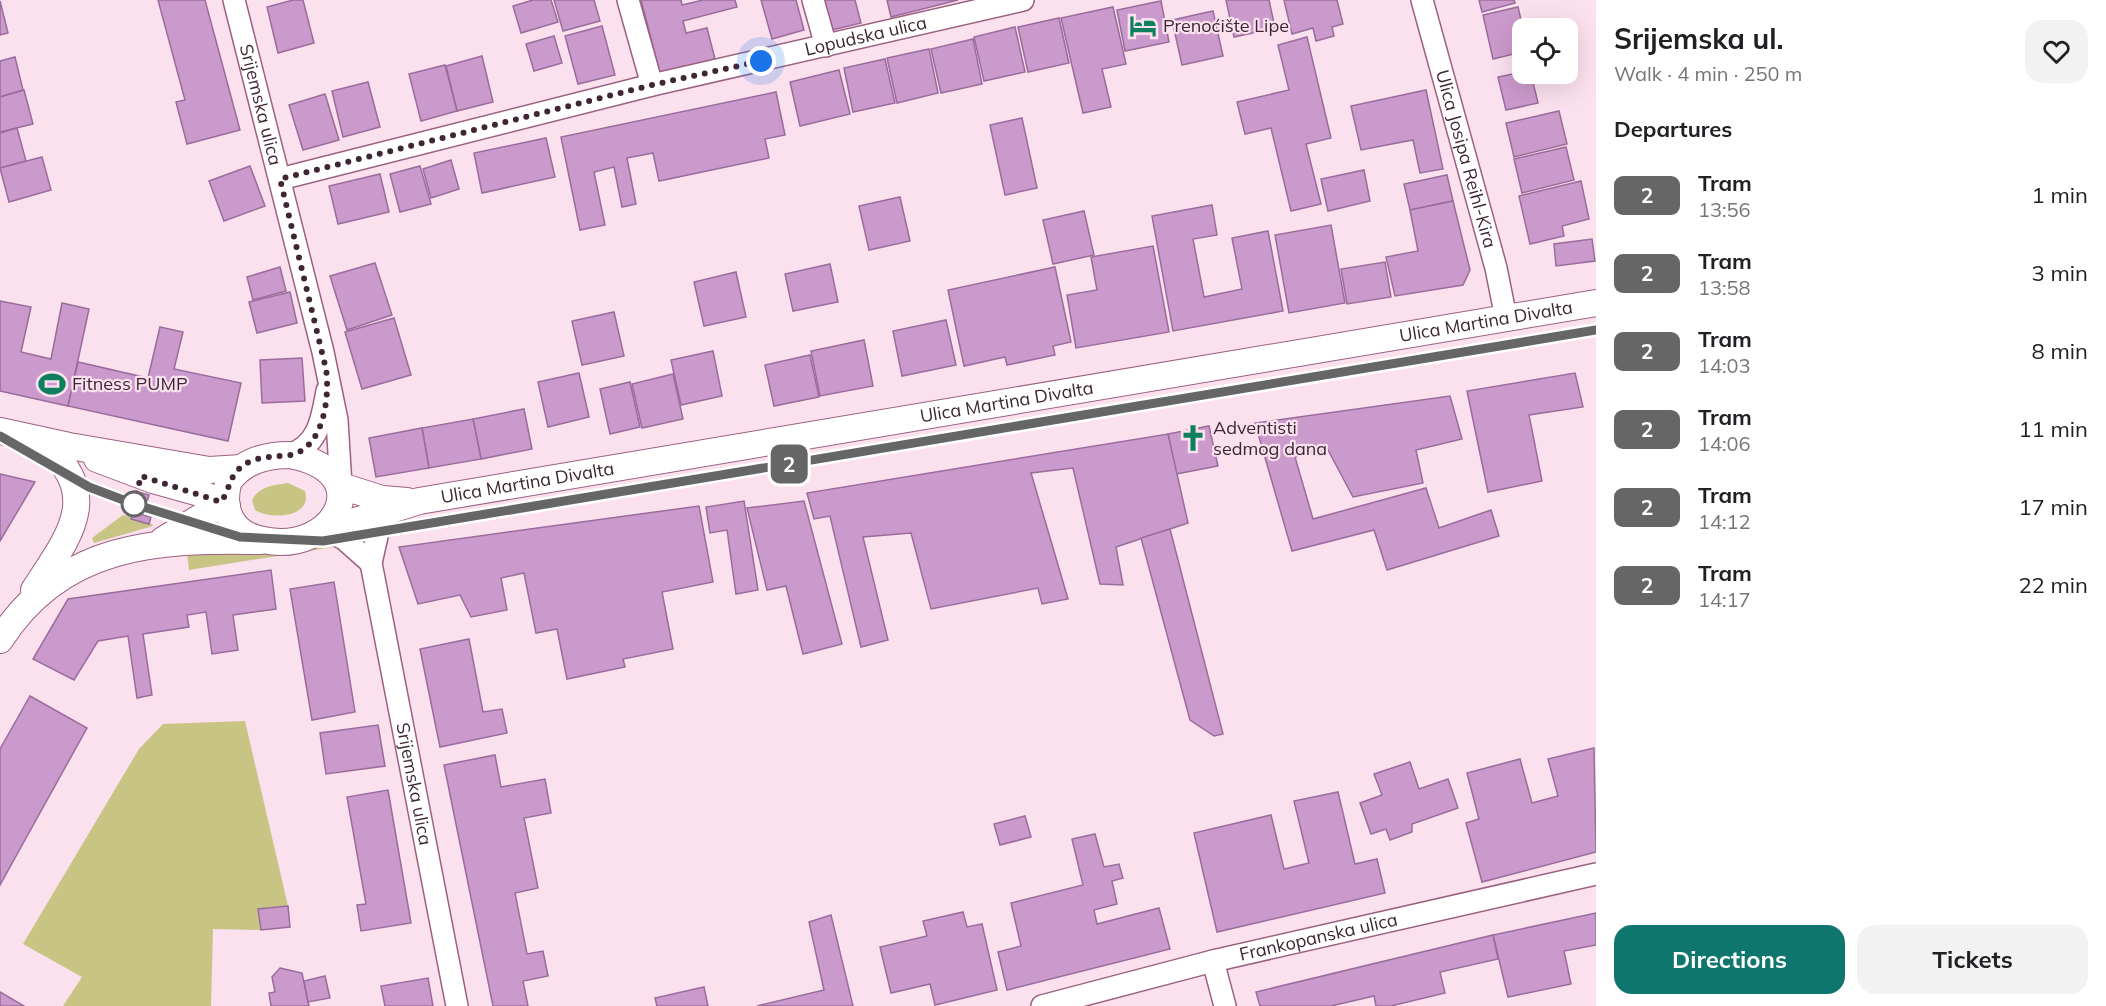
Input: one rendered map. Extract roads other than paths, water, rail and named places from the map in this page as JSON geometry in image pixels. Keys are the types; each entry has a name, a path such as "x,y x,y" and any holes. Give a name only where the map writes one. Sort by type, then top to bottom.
{"street":[{"name":"Srijemska ulica","path":"234,0 319,334 337,420 341,486"},
{"path":"628,0 652,85"},
{"path":"813,0 826,46"},
{"name":"Lopudska ulica","path":"280,179 652,85 826,46 996,3 1023,0"},
{"name":"Ulica Josipa Reihl-Kira","path":"1422,0 1496,268 1506,318"},
{"name":"Ulica Martina Divalta","path":"320,532 419,501 1596,303"},
{"name":"Srijemska ulica","path":"290,455 307,447 316,434 328,384"},
{"path":"0,431 69,446 209,470 242,468"},
{"path":"0,640 22,610 58,550 76,514 78,504 73,478 54,452 41,440"},
{"path":"69,446 129,472 224,501"},
{"path":"22,610 46,587 79,566 114,553 156,544 292,541 320,532 340,507 341,486 332,474 316,462 290,455 260,458 242,468 229,481 224,501 230,518 241,531 268,541"},
{"name":"Ulica Martina Divalta","path":"341,486 382,499 419,501"},
{"path":"156,544 194,523 224,501"},
{"name":"Srijemska ulica","path":"393,509 378,532 371,563 457,1006"},
{"path":"320,532 344,539 371,563"},
{"name":"Frankopanska ulica","path":"1042,1006 1213,961 1596,874"},
{"path":"1213,961 1225,1006"}],"tram line":[{"path":"0,436 89,487 134,504 240,537 323,541 1596,330"},
{"name":"2","path":"0,436 106,495 240,537 323,541 1596,330"}],"place":[{"name":"Prenoćište Lipe","path":"1143,26"},
{"name":"Fitness PUMP","path":"52,384"},
{"name":"Adventisti sedmog dana","path":"1193,438"}]}
